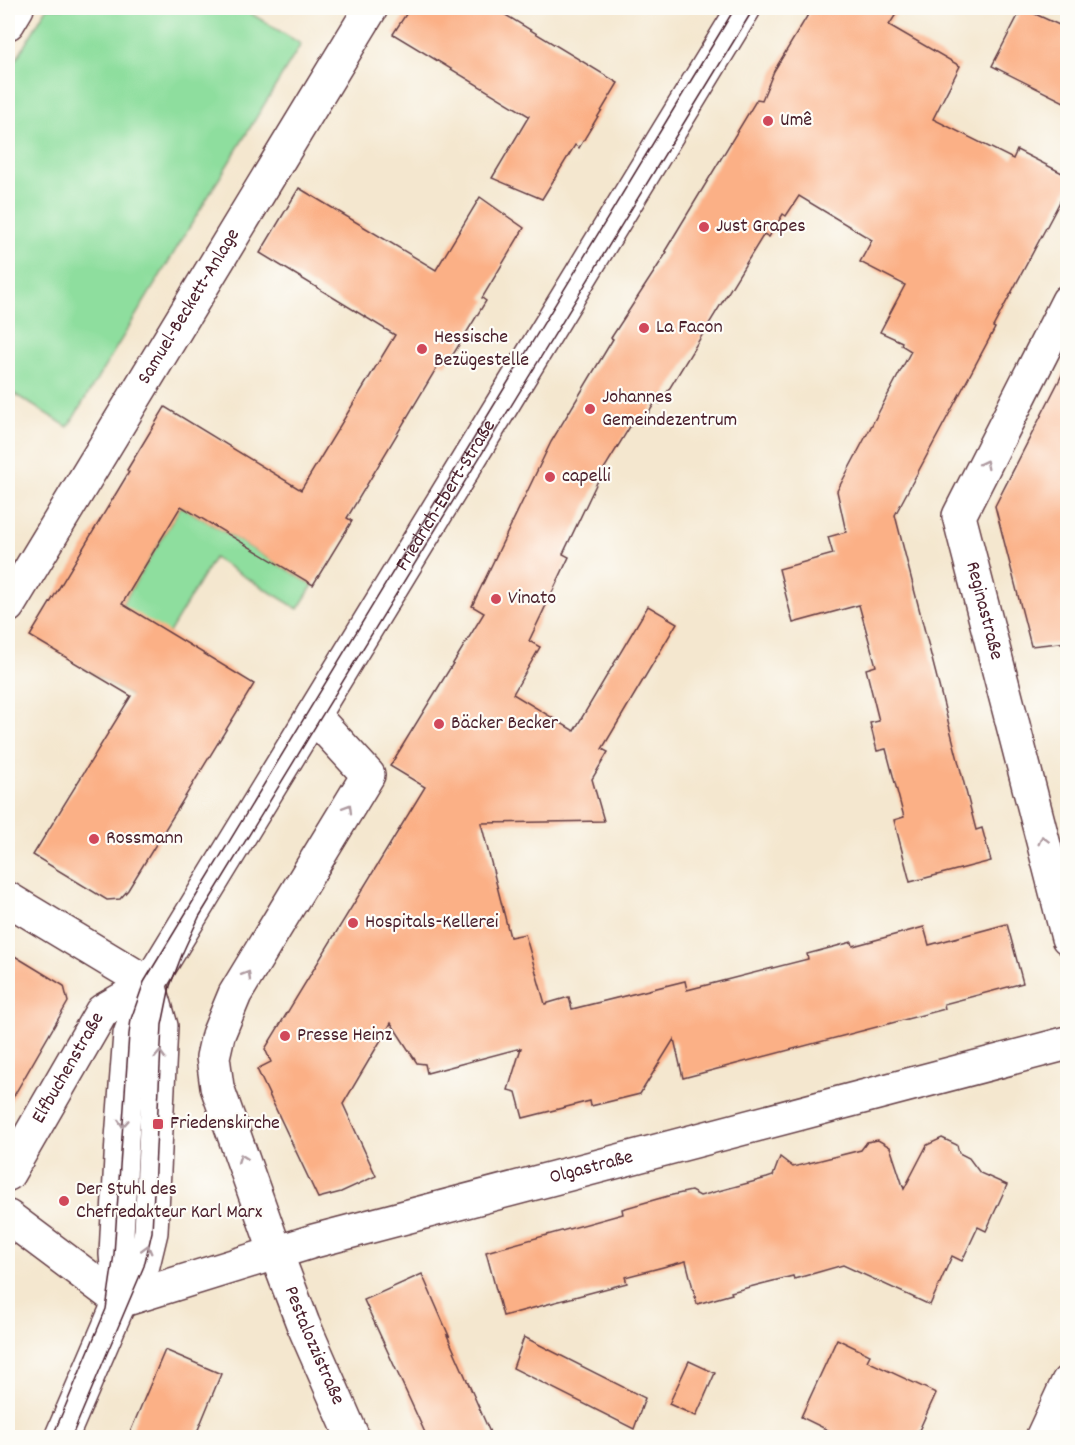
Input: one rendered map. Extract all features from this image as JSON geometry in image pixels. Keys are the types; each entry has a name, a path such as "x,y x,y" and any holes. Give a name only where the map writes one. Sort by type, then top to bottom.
{"street":[{"path":"8,23 17,8"},
{"name":"Samuel-Beckett-Anlage","path":"8,606 371,8"},
{"name":"Friedrich-Ebert-Straße","path":"149,984 744,8"},
{"name":"Reginastraße","path":"1068,301 959,516 1068,938"},
{"name":"Pestalozzistraße","path":"313,715 368,775 235,994 218,1035 213,1057 217,1087 276,1253 303,1324 353,1437"},
{"path":"8,899 149,984 161,1026 151,1232 143,1265 120,1301 61,1437"},
{"name":"Elfbuchenstraße","path":"8,1173 102,1011 149,984"},
{"name":"Olgastraße","path":"120,1301 314,1241 1068,1043"},
{"path":"8,1217 120,1301"},
{"path":"1042,1437 1068,1382"}],"green space":[{"path":"47,8 242,8 301,44 68,427 8,390 8,73"},
{"path":"181,506 313,585 298,609 214,558 131,696 84,668"}],"building":[{"path":"410,8 494,8 618,83 579,148 575,145 542,199 492,178 529,116 393,34"},
{"path":"812,8 900,8 889,25 960,66 933,119 1013,159 1017,150 1068,176 1068,186 895,515 976,830 982,828 991,861 910,882 894,820 904,817 886,749 877,751 870,723 879,721 866,669 876,666 859,605 793,623 779,569 833,554 828,537 846,532 837,491 911,351 901,345 902,342 880,332 905,285 860,262 872,240 799,196 786,216 783,214 769,237 764,234 660,404 656,401 641,425 634,420 602,472 563,554 569,557 529,641 540,647 513,694 574,731 648,606 677,623 602,749 608,752 592,779 604,821 481,823 510,937 525,934 545,1004 569,997 572,1009 685,981 687,990 808,959 807,954 852,942 853,946 924,927 929,945 1007,924 1023,983 944,1004 945,1009 683,1078 674,1039 640,1094 591,1106 590,1101 523,1118 516,1092 508,1090 521,1048 427,1073 425,1064 417,1063 391,1023 343,1104 376,1176 341,1192 318,1198 257,1069 271,1062 265,1049 425,787 390,766 484,613 472,606 551,442 613,339 611,338 667,252 665,251 757,99 762,100 774,71"},
{"path":"1022,8 1068,29 1068,104 992,66"},
{"name":"Hessische Bezügestelle","path":"299,188 436,270 480,197 524,228 482,298 486,301 446,366 440,362 347,518 352,521 313,585 181,506 122,604 254,684 128,890 120,899 107,900 33,855 131,696 30,636 129,472 127,470 165,407 301,490 395,335 260,253"},
{"path":"1068,363 1068,642 1031,646 995,506"},
{"path":"8,952 64,986 68,1002 8,1106"},
{"path":"942,1138 957,1145 959,1153 969,1158 980,1173 1007,1185 986,1231 978,1227 962,1261 952,1256 930,1305 843,1265 794,1279 793,1276 731,1292 732,1294 697,1304 686,1261 625,1277 627,1283 503,1316 486,1252 623,1214 622,1209 668,1196 691,1191 700,1196 767,1178 773,1176 780,1157 793,1167 861,1150 867,1142 878,1140 890,1147 904,1189 927,1145"},
{"path":"422,1274 492,1437 427,1437 364,1300"},
{"path":"524,1337 645,1398 634,1429 513,1368"},
{"path":"837,1339 870,1355 867,1361 936,1393 916,1437 842,1437 801,1417"},
{"path":"165,1350 221,1374 195,1437 128,1437"},
{"path":"689,1361 715,1373 696,1416 669,1404"}],"tram line":[{"path":"52,1438 106,1309 114,1254 129,1034 131,1019 144,982 735,8"},
{"path":"71,1438 144,1266 152,1232 162,1025 170,986 199,917 754,8"}],"place":[{"name":"Umê","path":"768,121"},
{"name":"Just Grapes","path":"704,227"},
{"name":"La Facon","path":"644,328"},
{"name":"Hessische Bezügestelle","path":"422,349"},
{"name":"Johannes Gemeindezentrum","path":"590,409"},
{"name":"capelli","path":"550,477"},
{"name":"Vinato","path":"496,599"},
{"name":"Bäcker Becker","path":"439,724"},
{"name":"Rossmann","path":"94,839"},
{"name":"Hospitals-Kellerei","path":"353,923"},
{"name":"Presse Heinz","path":"285,1036"},
{"name":"Friedenskirche","path":"158,1124"},
{"name":"Der Stuhl des Chefredakteur Karl Marx","path":"64,1201"}]}
